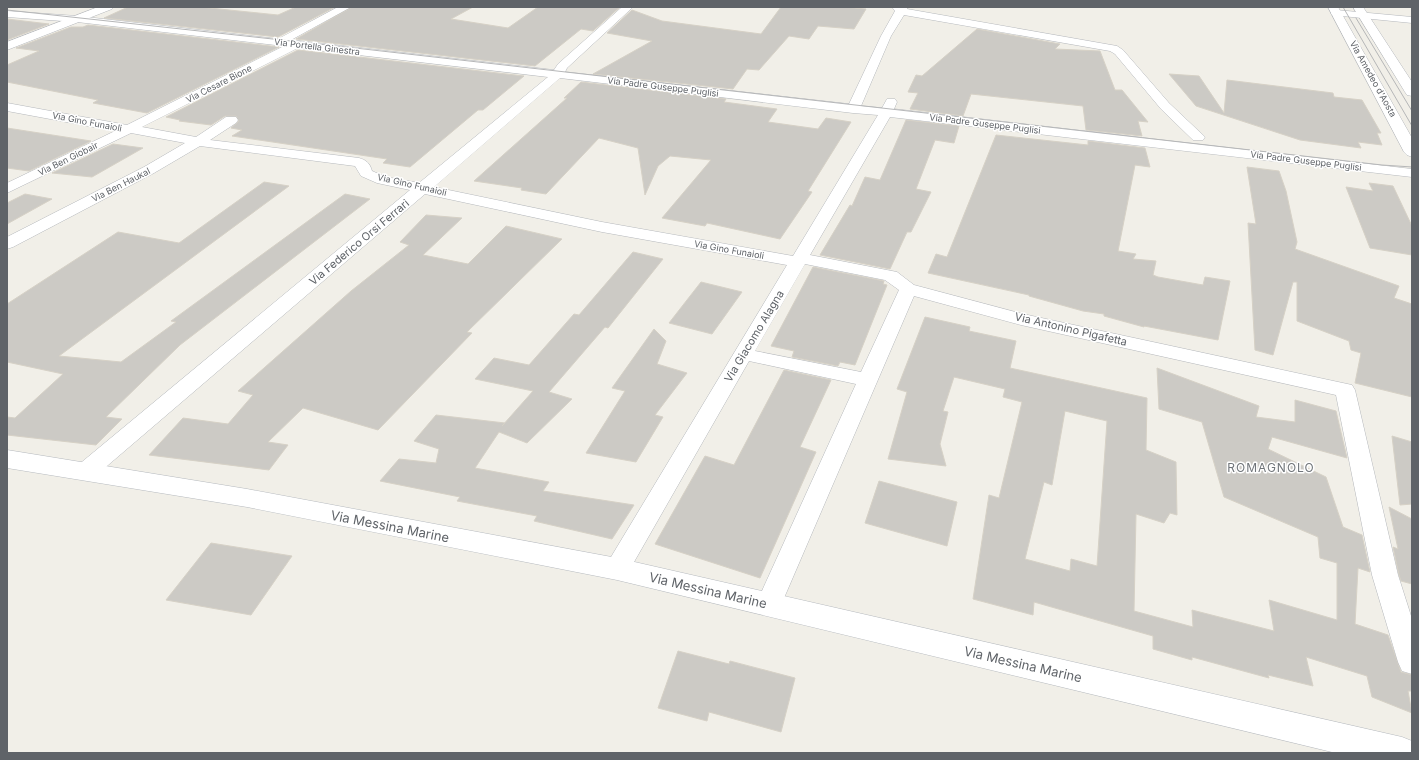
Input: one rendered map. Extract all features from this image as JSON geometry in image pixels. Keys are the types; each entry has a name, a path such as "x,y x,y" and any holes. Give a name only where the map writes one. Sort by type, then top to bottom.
{"street":[{"name":"Via Portella Ginestra","path":"38,7 294,40 560,70"},
{"path":"7,46 108,7"},
{"path":"294,40 346,7"},
{"name":"Via Federico Orsi Ferrari","path":"85,472 423,188 560,70 628,7"},
{"path":"856,104 900,8 1113,48 1119,52 1165,106 1198,137"},
{"path":"1335,10 1361,11 1412,20"},
{"name":"Via Amedeo d'Aosta","path":"1335,10 1412,152"},
{"path":"1361,11 1412,92"},
{"name":"Via Portella Ginestra","path":"7,14 77,19 278,43 294,40"},
{"name":"Via Portella Ginestra","path":"310,37 560,70"},
{"name":"Via Cesare Bione","path":"129,129 294,40 310,37"},
{"name":"Via Padre Guseppe Puglisi","path":"560,70 856,104 1198,137 1412,161"},
{"name":"Via Gino Funaioli","path":"7,106 199,142 359,162 364,166 366,173 382,180 602,227 799,260"},
{"name":"Via Padre Guseppe Puglisi","path":"888,107 1412,173"},
{"name":"Via Giacomo Alagna","path":"617,569 888,107"},
{"name":"Via Ben Haukal","path":"7,244 150,170 199,142 231,120"},
{"name":"Via Ben Giobair","path":"7,189 129,129"},
{"name":"Via Antonino Pigafetta","path":"799,260 891,276 908,289 1022,319 1345,390 1385,575 1412,662"},
{"path":"769,604 908,289"},
{"path":"743,354 868,380"},
{"name":"Via Messina Marine","path":"7,459 247,498 617,569 1402,753"}],"building":[{"path":"128,7 200,7 278,15 296,7 335,7 278,37 104,18"},
{"path":"352,7 473,7 451,19 508,28 538,7 620,7 593,31 581,29 535,66 296,39"},
{"path":"781,7 843,7 866,9 854,29 818,26 809,39 789,36 759,70 747,69 733,89 593,74 652,41 607,33 632,10 662,21 761,34"},
{"path":"7,19 49,24 7,40"},
{"path":"88,25 279,47 147,113 93,103 98,100 7,82 7,65 39,51 16,48 71,27 83,27"},
{"path":"977,29 1060,44 1055,49 1100,51 1115,90 1122,90 1148,122 1138,121 1142,136 1086,130 1083,106 971,94 963,116 910,109 918,93 908,92 916,75 922,76"},
{"path":"298,50 524,76 483,110 478,110 410,167 383,163 387,159 232,136 242,130 231,128 239,121 236,116 225,116 211,125 179,121 180,120 166,117"},
{"path":"1169,74 1199,76 1224,113 1227,80 1333,93 1334,97 1362,100 1381,133 1377,133 1382,145 1358,142 1361,148 1300,140 1196,106"},
{"path":"581,82 726,99 724,102 777,109 768,122 818,129 826,118 851,122 808,191 812,192 780,239 707,223 705,226 662,218 711,160 670,156 658,166 645,195 638,148 599,138 546,194 521,190 522,188 474,181 567,98 564,98"},
{"path":"906,120 959,126 954,143 935,140 916,189 931,192 911,232 907,232 890,269 820,255 850,205 852,206 865,177 880,180"},
{"path":"7,128 91,141 29,171 7,168"},
{"path":"996,135 1088,145 1088,141 1145,148 1150,167 1135,165 1118,251 1136,254 1133,259 1156,261 1153,275 1158,277 1203,285 1205,277 1230,281 1218,340 1144,327 1104,316 1104,314 1083,311 1029,295 928,273 936,254 947,257"},
{"path":"113,144 143,148 92,177 52,173"},
{"path":"1247,167 1279,171 1286,191 1297,242 1295,249 1399,286 1394,298 1412,304 1412,397 1355,383 1361,353 1351,350 1349,341 1297,321 1297,282 1293,282 1273,355 1255,350 1248,223 1256,224"},
{"path":"264,182 289,186 59,356 121,362 176,322 171,321 345,194 370,199 180,345 106,417 122,419 96,445 7,435 7,417 15,418 63,374 7,362 7,304 118,232 179,243"},
{"path":"1369,183 1393,186 1412,226 1412,255 1370,248 1346,187 1373,191"},
{"path":"25,194 52,199 7,224 7,203"},
{"path":"426,215 462,218 423,255 468,264 506,226 562,239 467,332 472,333 378,430 303,408 268,442 288,445 269,470 149,455 183,418 228,424 253,395 238,391 351,291 409,245 400,242"},
{"path":"633,252 663,259 608,328 605,327 549,392 572,399 527,443 499,432 475,468 549,482 543,491 634,505 612,539 534,521 537,516 457,501 460,497 380,481 399,459 436,463 439,449 414,441 436,415 505,423 533,391 475,379 494,358 529,365 574,314 579,315"},
{"path":"813,267 884,281 883,284 887,285 855,365 840,362 838,366 792,357 794,351 771,346"},
{"path":"701,282 742,292 712,334 669,323"},
{"path":"925,317 970,327 969,331 1016,341 1010,368 1147,398 1146,450 1176,462 1177,515 1170,513 1164,523 1136,514 1134,611 1193,627 1192,610 1274,631 1269,600 1337,620 1337,563 1320,558 1318,537 1224,497 1202,422 1159,409 1157,368 1259,406 1256,417 1295,422 1295,400 1336,411 1347,458 1272,437 1268,449 1326,477 1343,527 1362,535 1370,572 1358,568 1355,624 1388,635 1401,672 1412,675 1412,691 1408,691 1412,713 1372,697 1367,676 1306,657 1313,686 1268,675 1269,678 1192,657 1192,660 1153,649 1153,636 1034,602 1033,615 973,599 989,495 999,498 1022,402 1003,397 1005,389 954,377 943,411 948,412 940,444 946,466 888,459 907,392 897,389","holes":["1065,411 1107,421 1097,566 1071,559 1070,571 1025,559 1044,482 1052,485"]},
{"path":"654,329 666,341 657,364 687,373 655,415 663,417 636,462 586,453 625,391 612,388"},
{"path":"784,370 831,380 800,447 816,452 760,578 655,544 705,456 734,465"},
{"path":"1392,436 1412,442 1412,504 1400,505"},
{"path":"879,481 957,502 947,546 865,523"},
{"path":"1389,507 1412,519 1412,584 1401,581 1399,575 1393,547 1398,549"},
{"path":"211,543 292,556 251,615 166,600"},
{"path":"678,651 729,664 730,661 795,678 781,732 709,712 707,721 658,708"}],"tram line":[{"path":"1343,7 1412,126"},
{"path":"7,10 355,48 1382,165 1412,167"},
{"path":"1356,18 1412,111"}],"district":[{"name":"ROMAGNOLO","path":"1271,468"}]}
